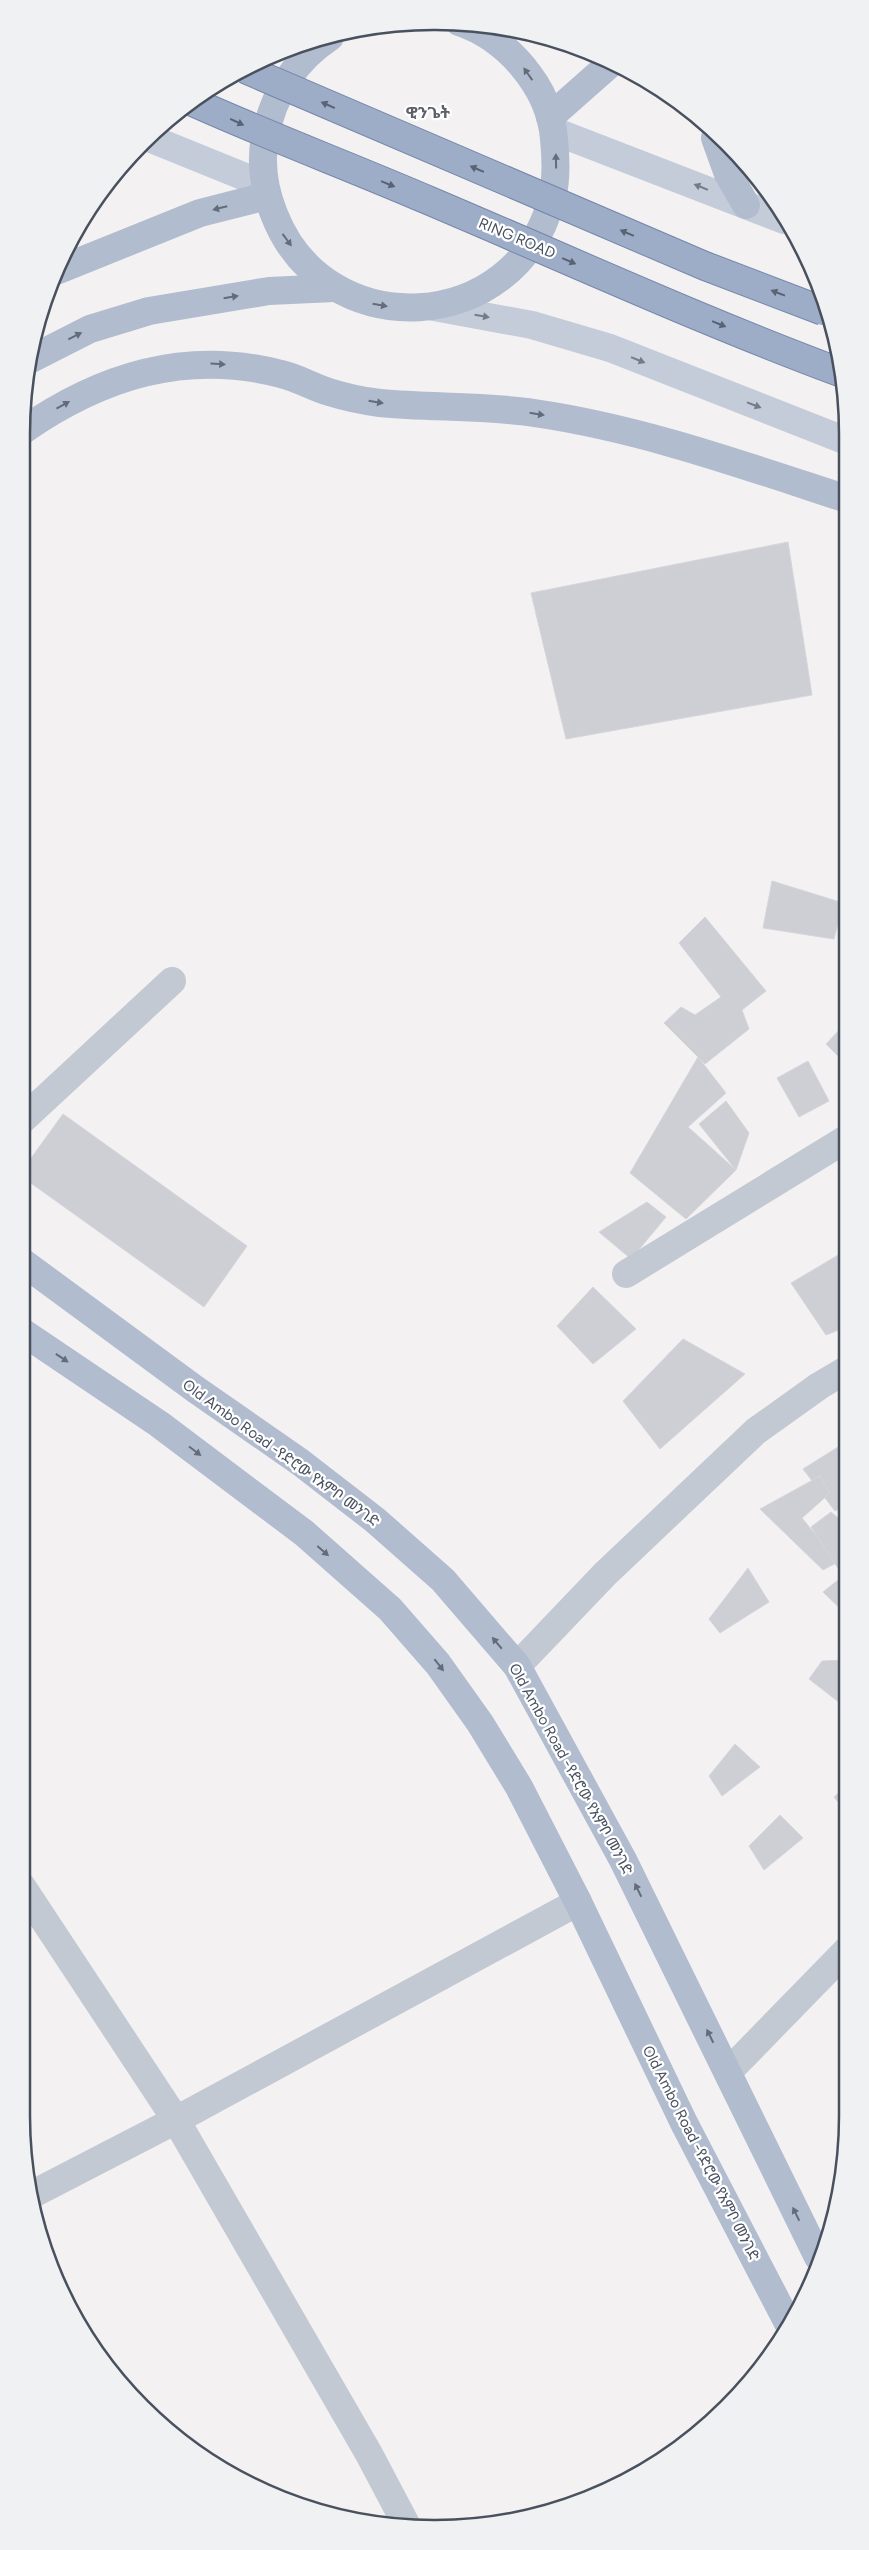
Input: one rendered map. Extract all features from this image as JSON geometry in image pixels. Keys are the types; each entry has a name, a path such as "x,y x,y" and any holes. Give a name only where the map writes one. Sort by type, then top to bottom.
{"highway":[{"path":"254,73 705,266 820,310"},
{"name":"RING ROAD","path":"200,105 257,131 428,200 640,291 833,369"}],"main road":[{"path":"434,307 467,297 496,281 521,258 540,230 552,198 556,164 552,124 537,88 519,62 496,41 482,33"},
{"path":"316,48 303,59 282,86 269,117 263,151 266,190 281,232 304,264 334,288 366,302 400,308 434,307 532,325 610,348 839,438"},
{"path":"552,124 606,69"},
{"path":"552,124 775,217"},
{"path":"156,141 266,190"},
{"path":"719,146 728,174 746,205"},
{"path":"67,266 200,213 266,190"},
{"path":"38,354 90,329 149,311 269,291 334,288"},
{"path":"30,426 86,393 122,379 164,368 204,363 242,365 284,374 329,392 379,403 533,413 603,426 696,452 839,496"},
{"name":"Old Ambo Road -የድሮው የአምቦ መንገድ","path":"30,1268 195,1389 300,1462 375,1520 443,1580 516,1666 623,1860 816,2252"},
{"name":"Old Ambo Road -የድሮው የአምቦ መንገድ","path":"30,1337 159,1424 304,1534 390,1608 438,1664 480,1723 519,1787 578,1902 684,2123 785,2318"}],"street":[{"path":"30,1114 172,981"},
{"path":"626,1274 839,1143"},
{"path":"516,1666 605,1574 756,1431 839,1375"},
{"path":"30,1898 176,2120 369,2454 403,2519"},
{"path":"38,2192 176,2120 578,1902"},
{"path":"728,2072 839,1958"}],"building":[{"path":"788,542 812,695 566,739 531,593"},
{"path":"772,881 839,902 839,919 834,939 763,928"},
{"path":"705,917 766,991 742,1010 749,1029 705,1064 664,1023 681,1007 695,1015 721,997 679,943"},
{"path":"839,1030 839,1057 826,1044"},
{"path":"698,1057 726,1093 688,1127 736,1170 686,1219 630,1173"},
{"path":"808,1061 829,1101 799,1117 777,1078"},
{"path":"726,1101 749,1133 736,1170 699,1124"},
{"path":"63,1114 247,1246 204,1307 30,1182 30,1160"},
{"path":"647,1202 666,1217 631,1259 599,1232"},
{"path":"839,1255 839,1330 826,1335 791,1283"},
{"path":"593,1287 636,1329 593,1364 557,1326"},
{"path":"683,1339 745,1374 660,1449 623,1401"},
{"path":"839,1446 839,1509 835,1511 803,1469"},
{"path":"820,1476 830,1493 802,1518 838,1562 823,1570 760,1509"},
{"path":"831,1512 839,1518 839,1570 811,1527"},
{"path":"748,1568 769,1602 720,1633 709,1619"},
{"path":"839,1579 839,1607 823,1592"},
{"path":"839,1660 839,1702 809,1679 822,1661"},
{"path":"735,1744 760,1767 722,1796 709,1776"},
{"path":"839,1792 839,1803 834,1797"},
{"path":"780,1815 803,1838 764,1870 749,1846"}],"district":[{"name":"ዊንጌት","path":"428,112"}]}
